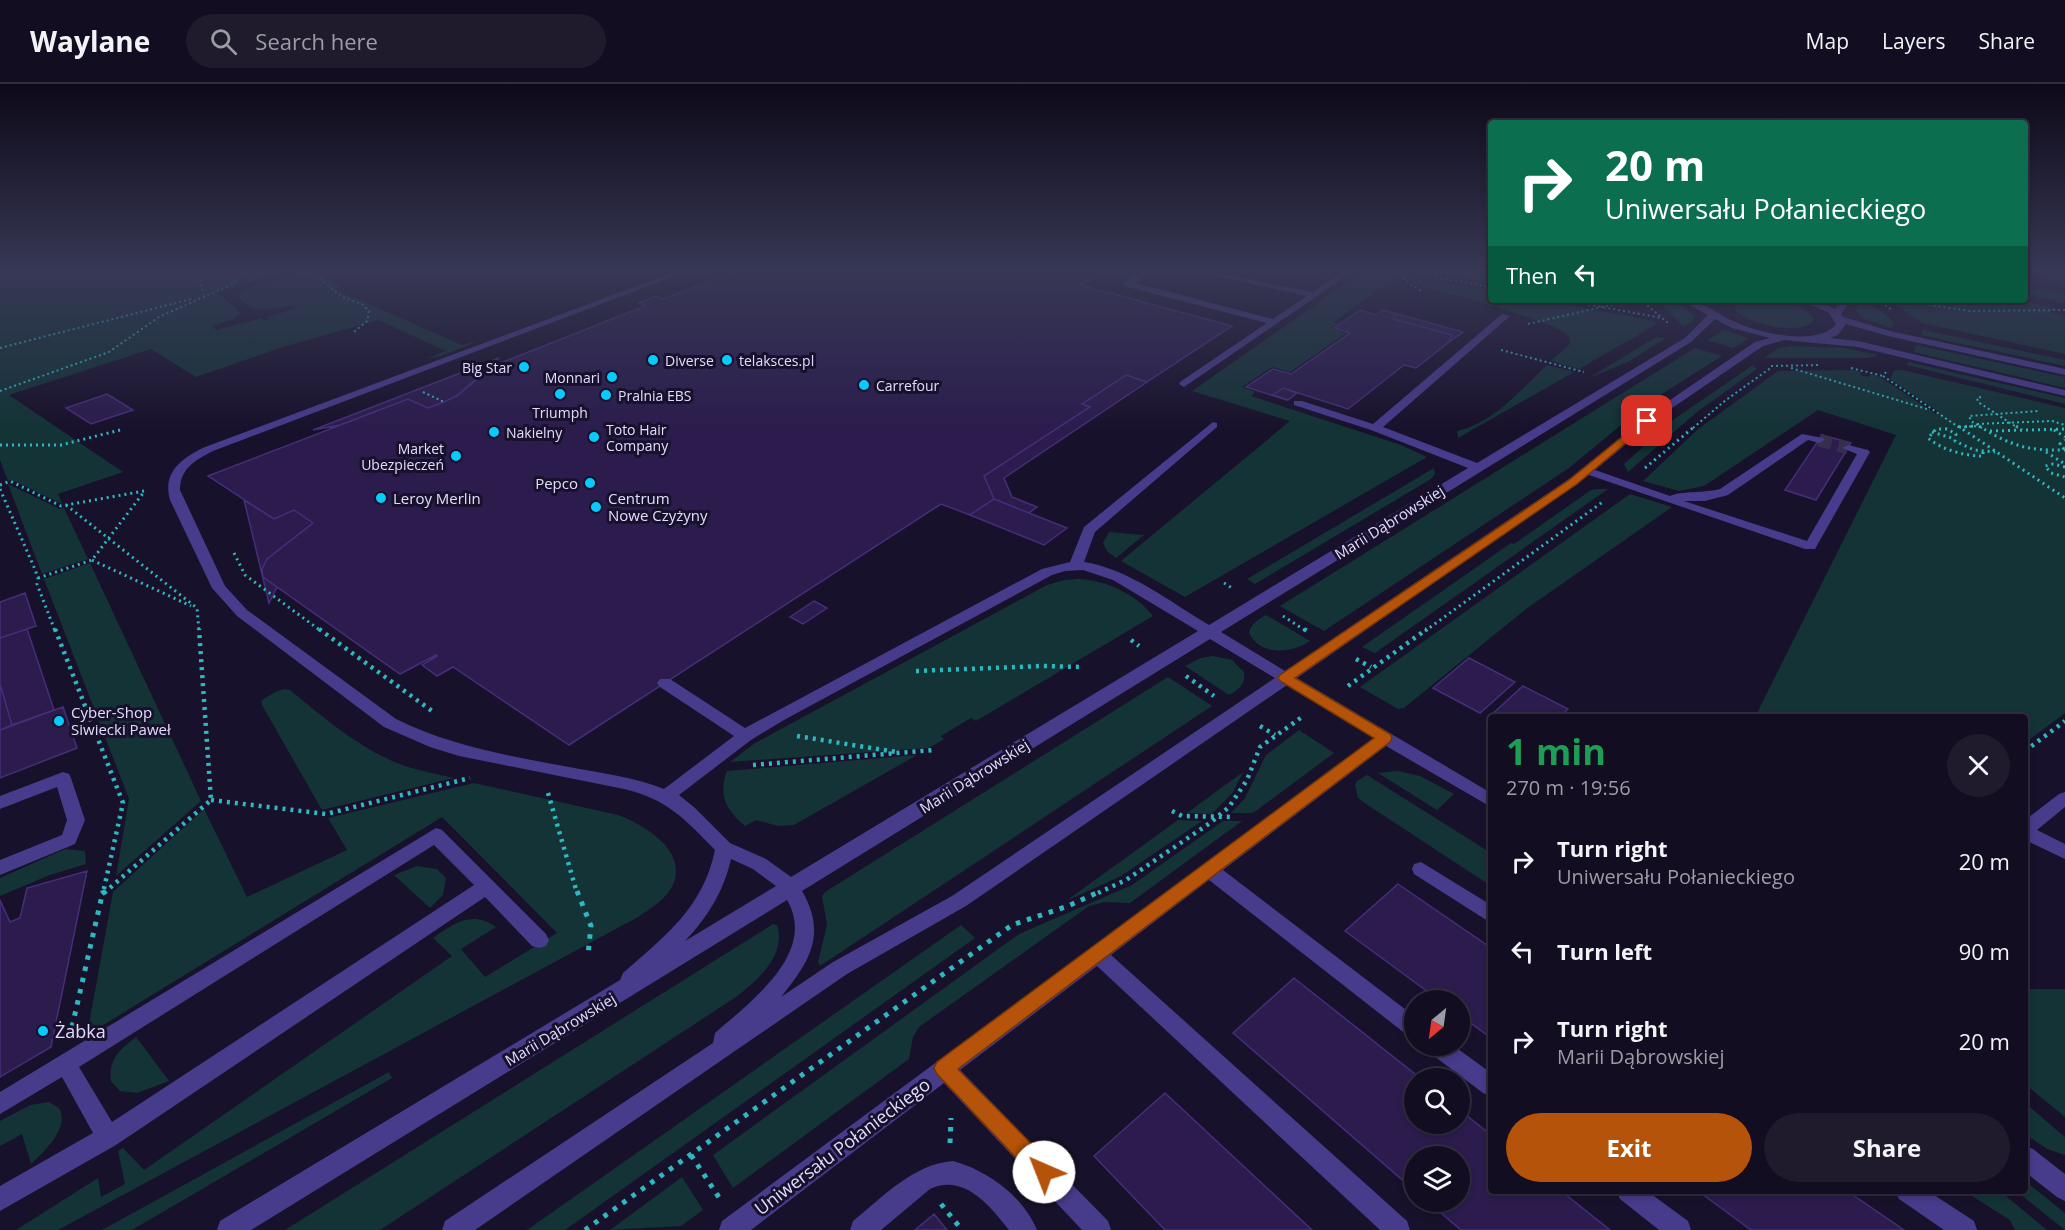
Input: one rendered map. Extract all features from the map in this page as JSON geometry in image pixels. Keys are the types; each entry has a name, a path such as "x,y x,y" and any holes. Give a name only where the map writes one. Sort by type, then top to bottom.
{"street":[{"path":"544,323 209,449 183,464 176,472 173,484 176,500 225,597 242,613 390,723 412,735 443,746 624,783 666,796 693,815 724,849 756,862 790,889 800,903 805,922 806,933 799,955 774,989 692,1069"},
{"path":"1184,384 1271,323"},
{"path":"1375,428 1496,323"},
{"name":"Marii Dąbrowskiej","path":"229,1230 1688,340 1706,323"},
{"path":"1737,323 1751,331 1785,338 1858,344 2065,393"},
{"path":"1812,339 1837,332 1840,323"},
{"path":"1862,323 1896,334 2065,372"},
{"path":"454,1230 840,968 959,901 1588,471 1655,415 1759,345 1785,338"},
{"path":"1298,403 1375,428 1478,468"},
{"path":"1076,565 1089,530 1213,425"},
{"path":"1654,494 1688,498 1715,495 1724,492 1806,436 1819,440"},
{"path":"1588,471 1810,546 1864,452 1848,448"},
{"path":"666,796 750,733 1047,572 1076,565 1094,567 1110,573 1488,799"},
{"path":"665,683 750,733"},
{"name":"Uniwersału Połanieckiego","path":"731,1230 1385,738"},
{"path":"0,804 63,778 76,820 69,839 0,868"},
{"path":"2028,829 2065,798"},
{"path":"2028,833 2065,852"},
{"path":"0,1104 436,835 539,940"},
{"path":"609,999 696,916 717,878 724,849"},
{"path":"1421,869 1488,913"},
{"path":"1209,870 1404,1020"},
{"path":"0,1199 108,1137 486,886"},
{"path":"1097,954 1398,1230"},
{"path":"1451,1056 1488,1084"},
{"path":"66,1065 108,1137"},
{"path":"944,1068 1099,1230"},
{"path":"2028,1159 2065,1189"},
{"path":"861,1230 922,1181 930,1176 949,1172 960,1173 983,1184 1025,1230"},
{"path":"1632,1194 1679,1230"},
{"path":"1911,1194 1965,1230"}],"path":[{"path":"0,348 94,323"},
{"path":"0,391 109,352 150,323"},
{"path":"354,332 364,323"},
{"path":"1659,331 1667,323"},
{"path":"1473,343 1584,372"},
{"path":"1786,366 1936,412"},
{"path":"1641,472 1726,400 1772,367"},
{"path":"1850,368 1883,376 2065,498"},
{"path":"1883,376 1887,370"},
{"path":"423,391 444,402"},
{"path":"1984,397 1976,400 2022,430"},
{"path":"2026,405 2048,410 1971,415 1970,419 2018,449 2065,450"},
{"path":"1959,427 2052,421 2065,427"},
{"path":"2024,422 2037,430"},
{"path":"1989,431 2065,427"},
{"path":"1983,452 1983,456 1977,457 1935,444 1928,439 1938,428 1947,429 1956,434 1956,442 1960,445 1983,452 1996,452"},
{"path":"2053,429 2065,438 2060,444 2065,450"},
{"path":"0,445 38,447 88,442 120,430"},
{"path":"1932,432 1955,439"},
{"path":"2045,451 2065,466"},
{"path":"2065,466 2053,464 2045,466 2051,473 2065,477"},
{"path":"0,485 10,482 61,506 144,491 92,560 39,578"},
{"path":"1340,692 1371,667 1605,501"},
{"path":"66,505 197,608 211,800"},
{"path":"230,546 245,575 433,712"},
{"path":"92,560 197,608"},
{"path":"1273,611 1318,638"},
{"path":"860,672 1042,666 1083,668"},
{"path":"1177,670 1222,701"},
{"path":"585,1230 1012,925 1068,906 1126,880 1217,817 1229,807 1243,788 1260,747 1312,711"},
{"path":"2028,749 2065,721"},
{"path":"1253,722 1275,735"},
{"path":"750,733 903,753"},
{"path":"749,765 934,750"},
{"path":"102,894 211,800 326,814 480,776"},
{"path":"548,792 581,906 591,926 588,954"},
{"path":"1172,811 1182,816 1227,817"},
{"path":"950,1146 951,1114"},
{"path":"691,1155 723,1204"}],"green space":[{"path":"0,323 220,323 212,326 216,330 241,323 366,323 283,347 196,377 151,349 9,395 123,472 58,494 62,504 12,480 8,481 0,460"},
{"path":"386,323 413,323 462,345 478,341 439,357 428,358 446,351"},
{"path":"1289,323 1336,323 1331,328 1346,333 1290,372 1272,367 1242,387 1255,392 1251,396 1401,445 1427,457 1185,597 1121,561 1290,421 1192,391"},
{"path":"1545,323 1657,324 1579,369 1551,361 1570,344 1569,337 1562,331"},
{"path":"1761,323 1810,323 1798,328"},
{"path":"1878,323 1894,323 1891,328"},
{"path":"1924,323 2065,323 2065,354"},
{"path":"1724,330 1748,339 1733,348 1707,340"},
{"path":"1923,330 2065,360 2065,366 1921,335"},
{"path":"1656,337 1666,338 1628,362 1589,378"},
{"path":"1916,345 2065,377 2065,388 1914,352"},
{"path":"1793,346 1844,348 1878,355 1869,358 1764,358 1779,348"},
{"path":"1695,348 1722,356 1649,402 1569,468 1324,631 1280,606"},
{"path":"1908,362 2065,398 2065,404 1907,365"},
{"path":"1547,365 1574,372 1458,438 1457,431 1483,421 1495,413"},
{"path":"1753,365 1757,369 1697,412 1628,472 1624,464 1673,420"},
{"path":"1852,370 1862,372 1860,375 1868,377 1871,374 1880,377 1936,414 1940,413 1890,379 1894,370 2065,408 2065,713 2028,741 2028,714 1756,714 1896,435 1818,410 1704,486 1679,491 1643,481 1697,430 1778,371"},
{"path":"1434,468 1435,474 1431,479 1255,584 1247,579"},
{"path":"8,484 60,509 64,508 88,559 42,574"},
{"path":"1608,489 1375,653 1362,647 1511,543 1514,544 1591,490"},
{"path":"1630,494 1672,507 1526,609 1404,708 1398,709 1360,687"},
{"path":"1109,532 1144,535 1116,558 1107,551 1103,543"},
{"path":"90,563 201,801 116,876 129,799 44,579"},
{"path":"1080,579 1110,586 1130,595 1153,616 976,721 971,718 941,736 944,739 929,748 730,762 755,743 1047,585 1064,580"},
{"path":"1266,615 1310,641 1286,650 1261,646 1249,633 1253,624"},
{"path":"1213,656 1232,660 1244,672 1241,686 1229,695 1185,666 1201,658"},
{"path":"1168,677 1212,706 820,966 818,962 827,925 822,896 825,892"},
{"path":"284,689 290,690 337,728 374,752 404,765 454,778 322,810 262,705 262,700"},
{"path":"1299,730 1334,753 1253,813 1231,813 1245,798 1266,755"},
{"path":"917,755 794,825 778,826 756,820 745,826 733,814 724,795 723,787 727,771"},
{"path":"1398,771 1420,776 1454,794 1437,810 1378,773"},
{"path":"1243,772 1233,792 1212,814 1187,813"},
{"path":"1367,775 1488,851 1488,884 1363,802 1358,798 1355,785"},
{"path":"474,783 618,815 630,820 654,835 672,855 676,867 675,879 668,893 638,917 58,1230 16,1230 98,1178 101,1197 125,1184 118,1151 123,1148 144,1170 452,956 433,938 456,923 479,919 496,927 461,949 485,977 557,933 442,817 87,1035 113,892 204,809 247,897 347,850 328,818"},
{"path":"1178,820 1202,821 1121,876 1066,901"},
{"path":"1223,821 1242,821 1130,903 1105,902 1089,906 919,1027 913,1037 909,1059 733,1188 713,1155 1019,934 1132,885"},
{"path":"65,849 85,851 86,864 50,875 0,896 0,878"},
{"path":"417,866 437,869 446,878 443,895 430,908 394,875"},
{"path":"773,924 777,925 779,936 774,957 761,975 736,997 380,1230 285,1230"},
{"path":"961,925 975,938 565,1230 527,1230"},
{"path":"2028,989 2065,989 2065,1117 2028,1086"},
{"path":"136,1037 169,1081 137,1093 120,1091 111,1081 111,1067 120,1051"},
{"path":"389,1072 392,1078 132,1230 102,1230"},
{"path":"49,1102 59,1108 61,1124 54,1139 31,1164 22,1134 0,1146 0,1121 30,1105"},
{"path":"2028,1106 2065,1137 2065,1155 2047,1149 2028,1136"},
{"path":"682,1177 703,1210 681,1226 610,1230"},
{"path":"2028,1183 2065,1213 2065,1230 2020,1194 2028,1194"},
{"path":"1969,1194 2004,1194 2047,1230 2015,1230 2010,1220"}],"building":[{"name":"Centrum Nowe Czyżyny","path":"601,323 1223,323 1232,326 1147,382 1126,375 1082,404 1090,407 984,476 994,499 970,515 941,504 569,745 453,667 437,676 422,665 436,655 400,674 263,577 262,569 267,559 313,523 294,510 274,519 208,476 408,399 428,408 444,402 458,395 493,366"},
{"path":"1341,323 1410,323 1452,335 1449,342 1416,368 1404,365 1348,409 1283,388 1273,395 1287,400 1246,387 1273,369 1291,374 1350,333 1334,328"},
{"path":"1410,323 1432,323 1463,332 1449,342 1452,335"},
{"path":"499,358 458,395 444,402 428,408 408,399 340,425 313,430"},
{"path":"1126,375 1147,382 1004,478 1012,497 1037,507 1029,513 994,499 984,476 1090,407 1082,404"},
{"path":"1283,388 1297,393 1288,400 1273,395"},
{"path":"107,394 133,410 91,424 66,408"},
{"path":"1822,435 1851,443 1816,500 1785,490"},
{"path":"994,499 1067,528 1044,545 970,515"},
{"path":"244,500 274,519 294,510 313,523 267,559 262,569 263,577 277,587 269,603"},
{"path":"25,593 36,626 0,638 0,602"},
{"path":"814,601 827,608 803,624 790,617"},
{"path":"27,629 54,710 12,725 0,684 0,638"},
{"path":"1469,658 1515,682 1480,713 1433,688"},
{"path":"0,684 12,725 0,730"},
{"path":"1523,686 1568,709 1563,714 1492,714"},
{"path":"63,707 77,748 0,778 0,730"},
{"path":"87,871 51,1047 0,1077 0,900 10,922 20,918 27,888"},
{"path":"1398,884 1488,946 1488,1036 1470,1022 1470,990 1425,990 1345,931"},
{"path":"1294,978 1407,1068 1404,1068 1404,1134 1470,1134 1470,1118 1488,1133 1488,1194 1565,1194 1610,1230 1461,1230 1440,1212 1470,1212 1470,1146 1404,1146 1404,1181 1233,1033"},
{"path":"1165,1093 1312,1230 1165,1230 1094,1156"},
{"path":"1702,1194 1851,1194 1904,1230 1751,1230"},
{"path":"934,1214 947,1230 915,1230"}],"tunnel":[{"path":"1819,440 1848,448"}],"place":[{"name":"Diverse","path":"653,360"},
{"name":"telaksces.pl","path":"727,360"},
{"name":"Big Star","path":"524,367"},
{"name":"Monnari","path":"612,377"},
{"name":"Carrefour","path":"864,385"},
{"name":"Triumph","path":"560,394"},
{"name":"Pralnia EBS","path":"606,395"},
{"name":"Nakielny","path":"494,432"},
{"name":"Toto Hair Company","path":"594,437"},
{"name":"Market Ubezpieczeń","path":"456,456"},
{"name":"Pepco","path":"590,483"},
{"name":"Leroy Merlin","path":"381,498"},
{"name":"Centrum Nowe Czyżyny","path":"596,507"},
{"name":"Cyber-Shop Siwiecki Paweł","path":"59,721"},
{"name":"Żabka","path":"43,1031"}],"route":[{"path":"1044,1172 944,1068 1385,738 1285,678 1573,482 1647,421"}]}
